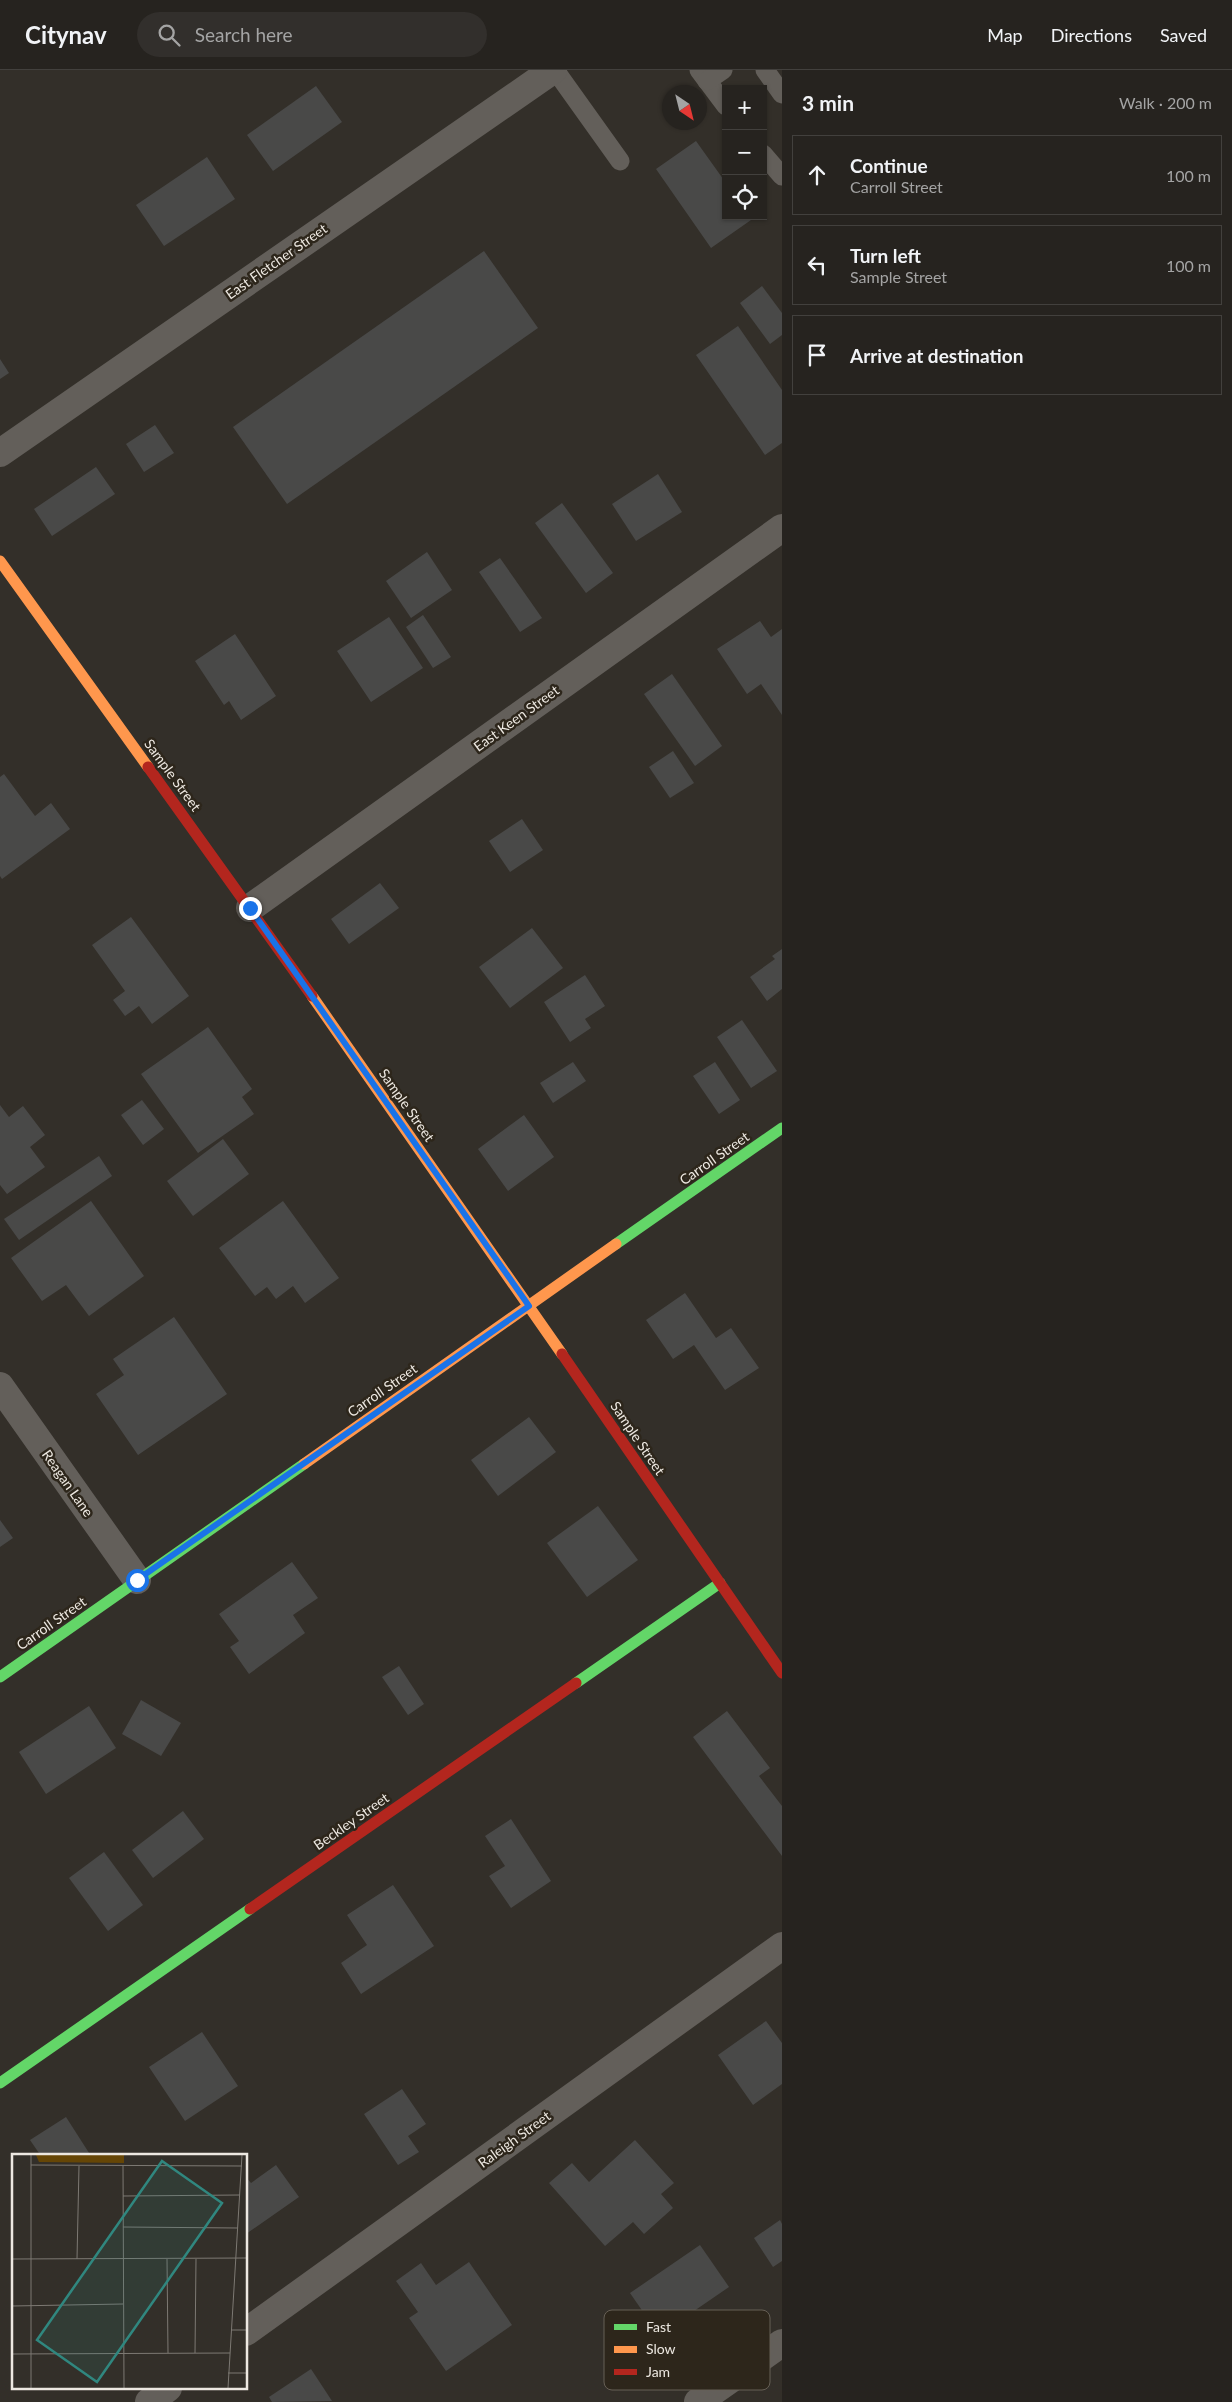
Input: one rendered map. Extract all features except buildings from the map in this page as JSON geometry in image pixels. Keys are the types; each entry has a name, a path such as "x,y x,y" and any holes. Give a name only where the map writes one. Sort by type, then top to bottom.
{"street":[{"name":"East Fletcher Street","path":"0,453 554,70"},
{"name":"East Keen Street","path":"250,908 782,528"},
{"name":"Sample Street","path":"0,561 250,908 529,1306 782,1673"},
{"name":"Carroll Street","path":"0,1677 782,1128"},
{"name":"Reagan Lane","path":"0,1386 137,1580"},
{"name":"Beckley Street","path":"0,2083 720,1583"},
{"name":"Raleigh Street","path":"248,2331 782,1946"},
{"path":"770,2351 782,2343"},
{"path":"149,2402 165,2390"},
{"path":"698,2402 715,2390"}],"lane":[{"path":"554,70 620,160"},
{"path":"722,101 703,75 723,70"},
{"path":"765,70 782,94"},
{"path":"767,159 782,176"}],"traffic: fast":[{"path":"616,1244 782,1128"},
{"path":"0,1677 304,1464"},
{"path":"576,1683 720,1583"},
{"path":"0,2083 250,1909"}],"traffic: slow":[{"path":"0,561 148,767"},
{"path":"312,996 562,1354"},
{"path":"304,1464 616,1244"}],"traffic: jam":[{"path":"148,767 312,996"},
{"path":"562,1354 782,1673"},
{"path":"250,1909 576,1683"}],"route":[{"path":"137,1580 529,1306 250,908"}]}
